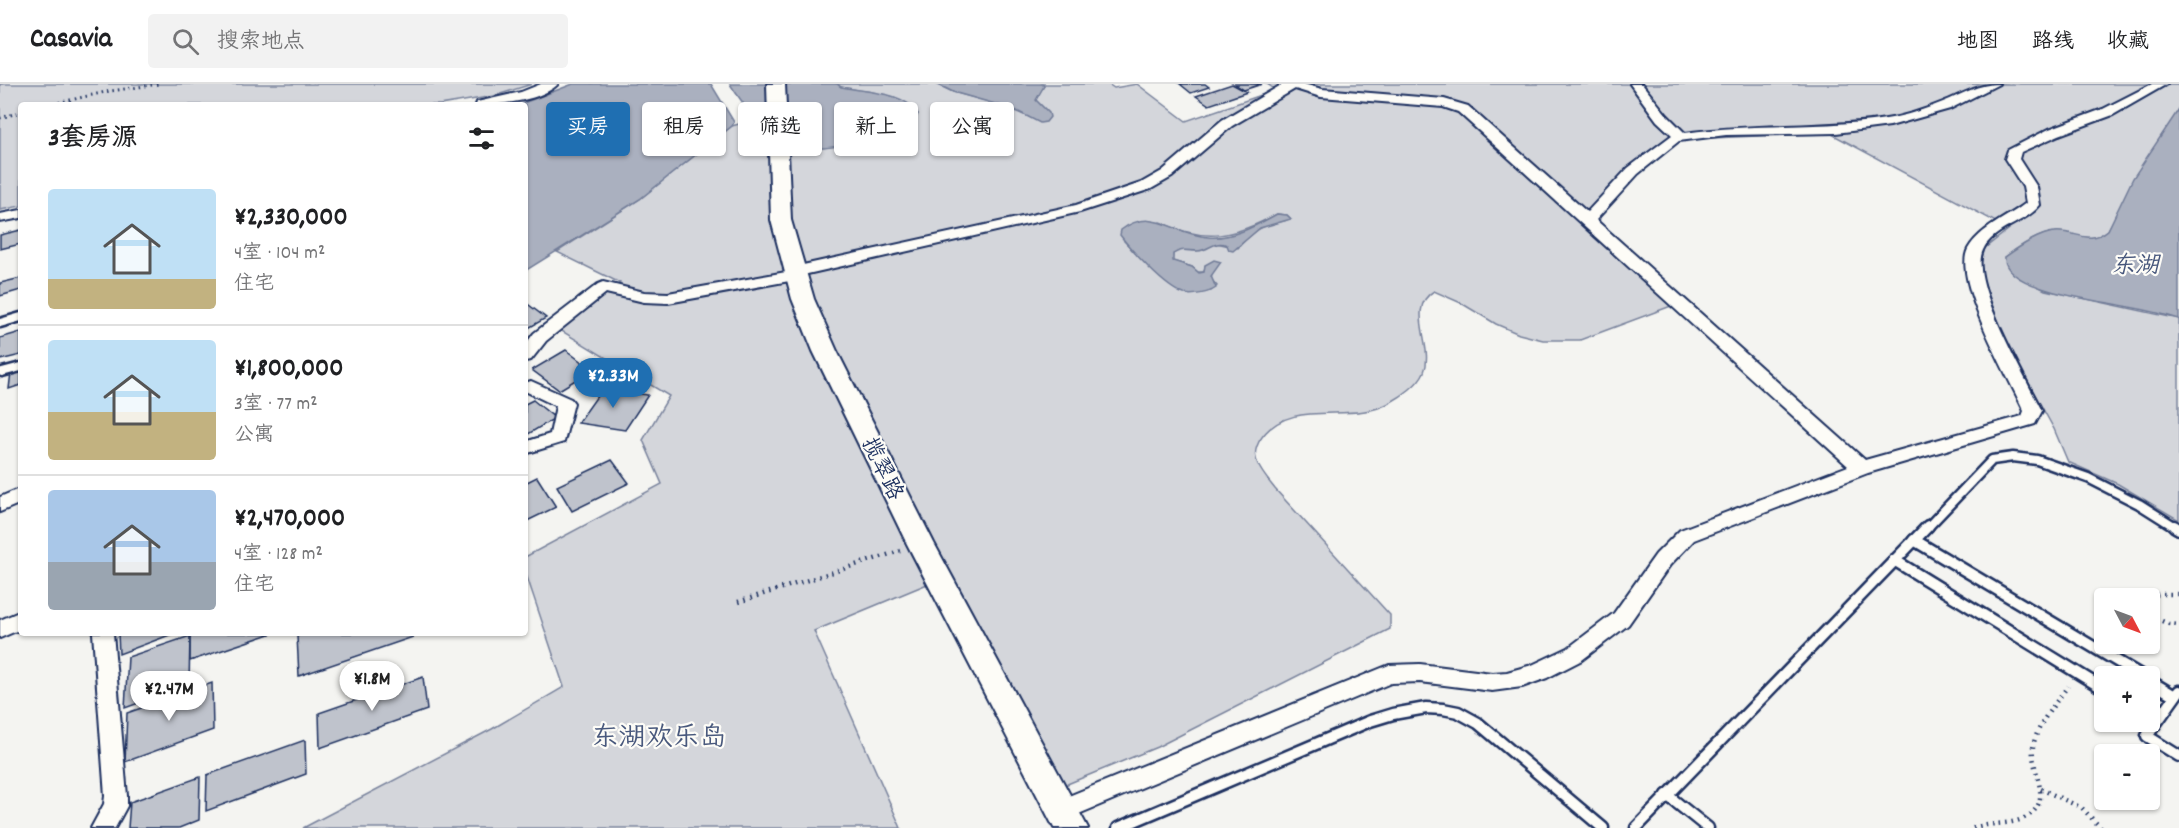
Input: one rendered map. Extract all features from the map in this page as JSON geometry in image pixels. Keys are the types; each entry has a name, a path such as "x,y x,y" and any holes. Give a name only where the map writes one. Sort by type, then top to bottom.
{"street":[{"path":"495,102 525,95 552,84"},
{"name":"揽翠路","path":"776,84 781,220 795,274 825,351 921,544 1066,819"},
{"path":"1636,84 1662,118 1681,136"},
{"path":"1586,222 1633,171 1665,144 1681,136 1726,131 1836,129 1882,124 1945,106 1993,84"},
{"path":"1066,819 1389,674 1421,671 1474,681 1505,682 1526,679 1547,670 1607,630 1629,610 1667,551 1687,535 1862,468 2023,423 2032,417 2034,411 1984,309 1973,272 1972,256 1982,241 2033,205 2035,199 2032,190 2012,159 2015,150 2046,135 2108,112 2161,84"},
{"path":"528,352 540,337 603,287 644,297 668,298 795,274 1080,208 1146,186 1167,174 1227,123 1292,85 1321,93 1444,103 1470,114 1586,222 1862,468"},
{"path":"0,218 18,215"},
{"path":"528,388 565,403 558,438 528,447"},
{"path":"0,505 18,496"},
{"path":"0,630 18,621"},
{"path":"103,636 116,796 115,806 103,828"}],"lane":[{"path":"0,323 18,318"},
{"path":"2,372 18,368"},
{"path":"1636,828 1992,460 2005,456 2040,461 2095,482 2130,499 2179,529"},
{"path":"1914,540 2125,666"},
{"path":"1894,560 2094,683"},
{"path":"2160,686 2177,694 2160,712"},
{"path":"1118,828 1370,721 1426,708 1458,712 1478,723 1603,828"},
{"path":"2148,732 2147,736 2179,756"},
{"path":"1667,795 1708,828"}],"path":[{"path":"62,102 116,90 160,84"},
{"path":"0,118 18,113"},
{"path":"738,602 921,544"},
{"path":"2160,594 2179,594"},
{"path":"2160,620 2179,625"},
{"path":"1973,828 1990,823 2020,820 2030,816 2041,799 2033,753 2034,742 2044,719 2077,673"},
{"path":"2041,789 2077,804 2094,817 2101,828"}],"green space":[{"path":"0,84 532,84 494,96 458,102 18,102 18,207 0,210"},
{"name":"东湖欢乐岛","path":"837,84 936,84 953,92 990,102 930,102 930,156 1014,156 1014,111 1024,115 1044,86 1042,84 1108,84 1114,88 1137,84 1186,121 1276,90 1267,84 2179,84 2179,109 2108,230 2100,235 2086,238 2058,232 2050,233 2032,240 2005,257 2013,273 2045,290 2179,319 2179,520 2118,484 2068,462 2054,429 2005,340 1979,268 1985,248 2009,229 1830,133 1688,139 1664,149 1642,168 1604,210 1600,216 1599,228 1682,302 1580,340 1543,340 1519,334 1496,324 1461,303 1434,291 1426,298 1422,307 1421,318 1426,351 1424,372 1410,389 1376,409 1306,414 1290,418 1275,425 1262,437 1256,455 1264,474 1390,615 1390,629 1157,747 1065,785 949,575 814,631 901,828 303,828 492,729 564,687 528,580 528,555 662,484 643,440 669,396 560,330 620,283 557,252 640,199 694,156 726,156 726,131 738,124 738,156 822,156 822,148 834,146 834,156 918,156 918,102 904,102 893,97 841,87","holes":["1277,214 1287,215 1290,218 1262,227 1238,248 1216,243 1196,251 1179,250 1173,254 1172,261 1192,267 1198,272 1204,272 1205,266 1212,273 1211,279 1217,286 1211,291 1188,294 1179,291 1156,273 1124,241 1160,222 1191,233 1220,235 1247,228"]}],"water":[{"path":"573,84 711,84 722,102 642,102 642,156 694,156 640,199 528,269 528,102 526,102"},
{"path":"730,84 837,84 841,87 883,94 906,102 834,102 834,147 822,148 822,102 742,102"},
{"path":"937,84 1042,84 1044,86 1036,100 1050,117 1046,122 1040,123 1014,110 1014,102 988,102 953,92"},
{"path":"726,109 734,122 726,131"},
{"name":"东湖","path":"2179,109 2179,319 2057,292 2037,286 2008,269 2005,257 2042,235 2062,232 2095,237 2108,230 2133,178"},
{"path":"1277,214 1287,215 1291,219 1260,228 1233,251 1229,250 1227,245 1215,244 1198,251 1182,250 1173,254 1173,261 1192,267 1199,273 1204,272 1205,265 1214,260 1221,262 1211,276 1216,288 1196,294 1184,294 1168,284 1120,235 1121,230 1132,223 1153,221 1195,235 1226,236 1244,231"}],"building":[{"path":"1180,84 1205,84 1209,87 1191,93"},
{"path":"1232,84 1247,92 1209,105 1196,96"},
{"path":"1235,84 1262,84 1244,90"},
{"path":"18,231 18,245 0,249 0,235"},
{"path":"18,279 18,291 0,296 0,283"},
{"path":"528,304 546,318 528,328"},
{"path":"18,333 18,356 0,360 0,338"},
{"path":"566,350 592,370 559,390 532,370"},
{"path":"18,371 18,386 9,389 11,372"},
{"path":"602,389 648,395 625,430 578,423"},
{"path":"533,400 555,418 528,434 528,402"},
{"path":"612,460 629,483 572,511 557,486"},
{"path":"537,477 556,507 528,521 528,482"},
{"path":"118,636 167,636 119,654"},
{"path":"190,636 264,636 190,661"},
{"path":"190,636 189,685 125,708 128,657"},
{"path":"297,636 413,636 413,637 299,676"},
{"path":"423,677 427,710 320,748 319,713"},
{"path":"212,683 213,730 125,762 127,713"},
{"path":"305,740 306,774 206,811 207,775"},
{"path":"200,777 199,820 179,828 128,828 130,802"}]}
